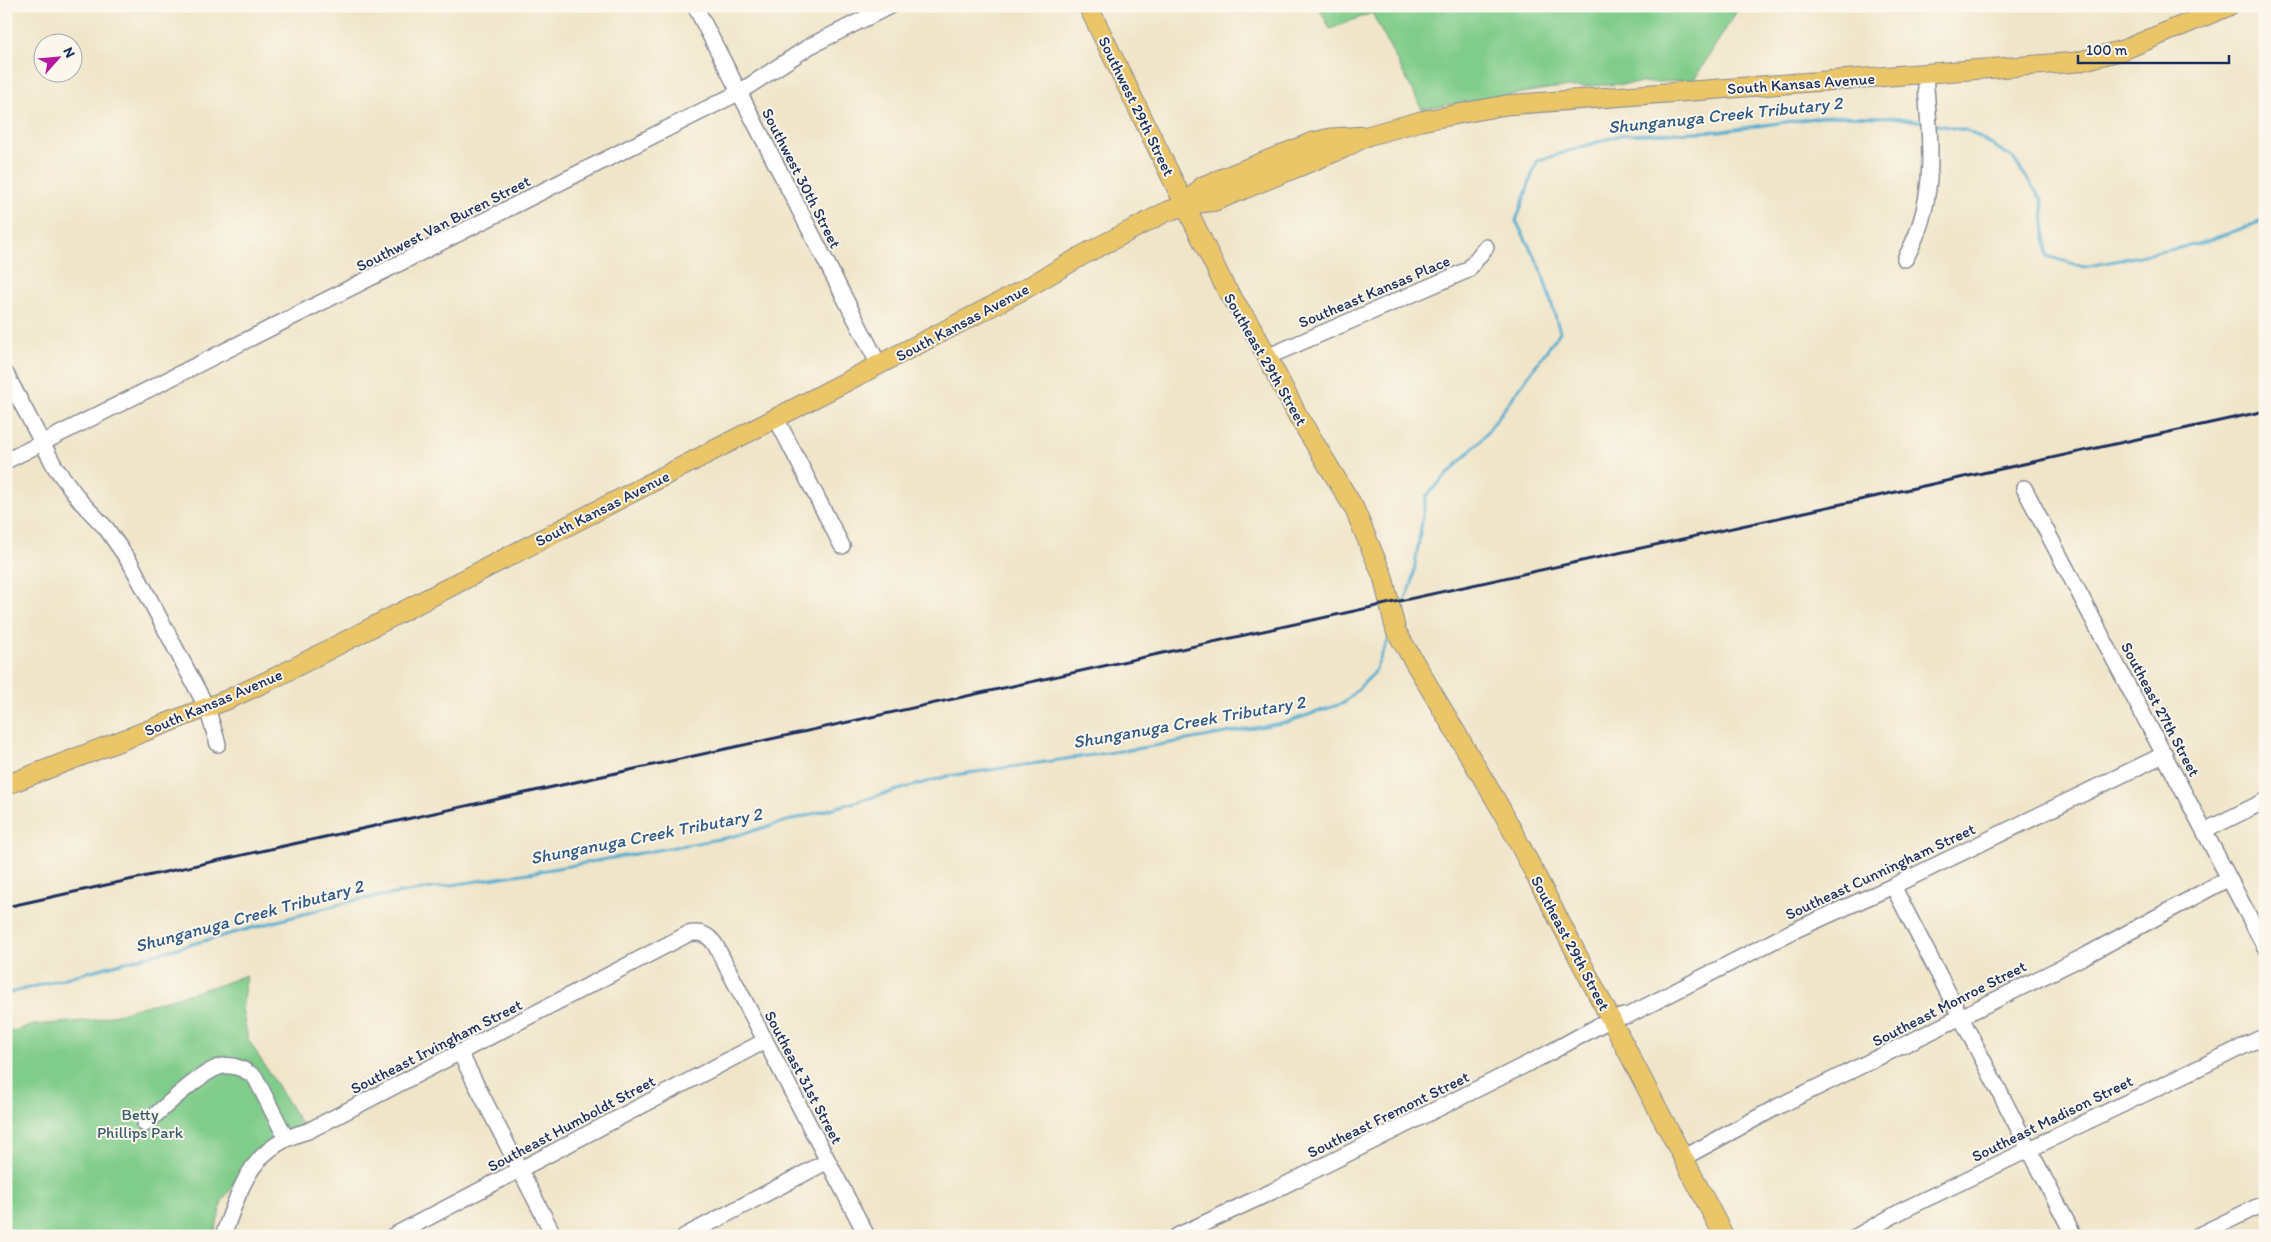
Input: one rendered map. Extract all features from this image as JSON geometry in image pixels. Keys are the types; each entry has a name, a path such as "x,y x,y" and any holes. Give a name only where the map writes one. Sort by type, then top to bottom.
{"main road":[{"name":"Southwest 29th Street","path":"1088,6 1186,205"},
{"name":"South Kansas Avenue","path":"6,785 207,708 276,678 1025,290 1083,255 1166,212 1186,205 1215,201 1342,149 1367,136 1421,121 1506,105 2050,66 2097,58 2150,40 2229,6"},
{"name":"Southeast 29th Street","path":"1186,205 1196,232 1225,287 1245,316 1298,416 1354,508 1383,577 1396,630 1501,809 1724,1236"}],"street":[{"name":"Southwest 30th Street","path":"695,6 879,365"},
{"name":"Southwest Van Buren Street","path":"6,461 738,93 810,46 890,6"},
{"path":"1906,259 1921,227 1927,206 1931,168 1925,75"},
{"name":"Southeast Kansas Place","path":"1267,357 1468,270 1486,247"},
{"path":"6,374 67,486 120,546 207,708 218,744"},
{"path":"776,418 842,546"},
{"name":"Southeast 27th Street","path":"2024,488 2265,947"},
{"name":"Southeast Cunningham Street","path":"1611,1019 1629,1014 1793,931 1893,886 2165,754"},
{"path":"2204,831 2265,801"},
{"name":"Southeast Monroe Street","path":"1683,1158 1778,1107 2082,957 2229,878"},
{"path":"1893,886 1962,1016 2074,1236"},
{"name":"Southeast Irvingham Street","path":"224,1236 242,1183 250,1170 263,1154 286,1138 308,1131 688,934 695,933 708,936"},
{"name":"Southeast 31st Street","path":"708,936 716,946 866,1236"},
{"name":"Southeast Fremont Street","path":"1177,1236 1271,1192 1540,1058 1611,1019"},
{"name":"Southeast Madison Street","path":"1856,1236 1905,1209 2265,1036"},
{"name":"Southeast Humboldt Street","path":"393,1236 765,1041"},
{"path":"460,1053 554,1236"},
{"path":"145,1124 210,1071 229,1065 246,1070 255,1077 286,1138"},
{"path":"685,1236 828,1161"},
{"path":"2198,1236 2265,1203"}],"green space":[{"path":"1318,6 1740,6 1694,80 1554,88 1422,109 1372,13 1330,29"},
{"name":"Betty Phillips Park","path":"246,975 242,1009 248,1039 301,1124 261,1149 222,1201 214,1236 6,1236 6,1033 34,1025 95,1020 219,985"}],"waterway":[{"name":"Shunganuga Creek Tributary 2","path":"1400,612 1412,584 1426,496 1483,438 1560,332 1541,269 1516,221 1537,161 1620,135 1721,131 1829,116 1892,117 1924,122"},
{"name":"Shunganuga Creek Tributary 2","path":"1933,124 1969,131 2012,157 2042,200 2047,256 2084,267 2199,244 2265,220"},
{"name":"Shunganuga Creek Tributary 2","path":"6,994 356,900 535,872 730,837 948,776 1148,747 1287,722 1344,703 1374,673 1391,634"}],"railway":[{"path":"6,907 2265,411"}]}
